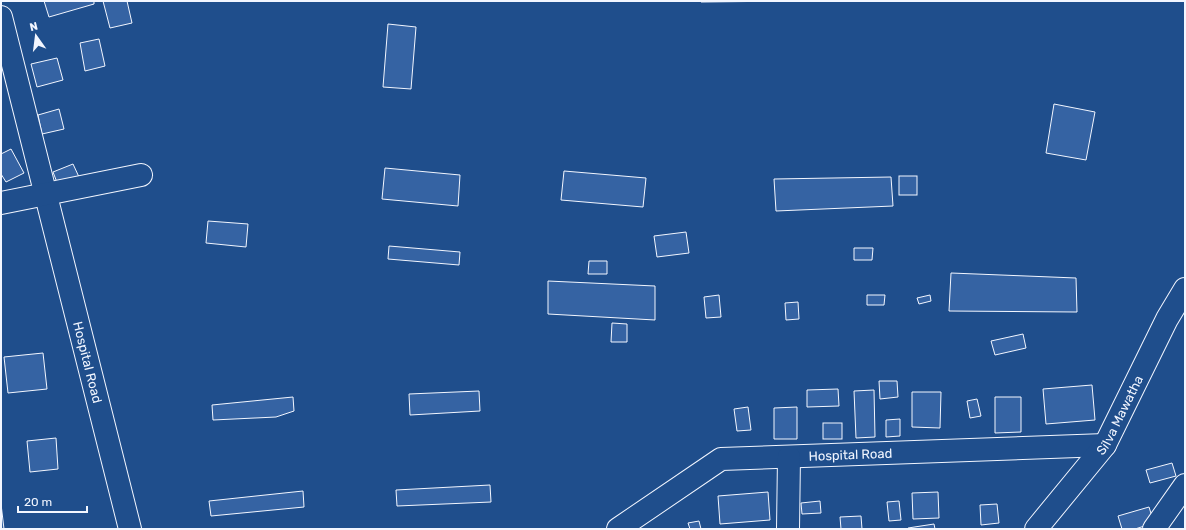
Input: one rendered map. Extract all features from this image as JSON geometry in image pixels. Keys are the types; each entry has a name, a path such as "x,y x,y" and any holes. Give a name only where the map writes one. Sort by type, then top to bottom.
{"street":[{"name":"Hospital Road","path":"1,17 130,529"},
{"path":"1,203 141,175"},
{"name":"Silva Mawatha","path":"1036,529 1105,445 1167,319 1185,289"},
{"name":"Hospital Road","path":"628,526 721,459 1105,445"},
{"path":"788,529 789,457"},
{"path":"1154,529 1185,485"}],"building":[{"path":"44,1 94,1 94,4 49,17"},
{"path":"103,1 127,1 132,23 110,28"},
{"path":"701,1 796,1 701,2"},
{"path":"388,24 416,27 411,89 383,87"},
{"path":"99,39 105,66 85,71 80,43"},
{"path":"57,58 63,80 37,87 31,64"},
{"path":"1054,104 1095,112 1086,160 1046,153"},
{"path":"59,109 64,129 42,134 38,115"},
{"path":"11,149 24,173 6,182 1,174 1,154"},
{"path":"73,164 79,177 58,185 53,172"},
{"path":"385,168 460,175 458,206 382,199"},
{"path":"564,171 646,178 643,207 561,200"},
{"path":"899,176 917,176 917,195 899,195"},
{"path":"891,177 893,206 776,211 774,179"},
{"path":"208,221 248,224 246,247 206,243"},
{"path":"686,232 689,253 657,257 654,236"},
{"path":"389,246 460,252 459,265 388,259"},
{"path":"854,248 873,248 872,260 854,260"},
{"path":"589,261 607,261 607,274 588,274"},
{"path":"951,273 1076,278 1077,312 949,311"},
{"path":"548,281 655,286 655,320 548,314"},
{"path":"719,295 721,317 706,318 704,297"},
{"path":"867,295 885,295 884,305 867,305"},
{"path":"930,295 931,301 919,304 917,298"},
{"path":"798,302 799,319 786,320 785,303"},
{"path":"612,323 627,324 627,342 611,342"},
{"path":"1023,334 1026,348 995,355 991,341"},
{"path":"43,353 47,389 8,393 4,357"},
{"path":"879,381 897,381 898,397 880,399"},
{"path":"1092,385 1095,420 1046,424 1043,389"},
{"path":"838,389 839,406 807,407 807,390"},
{"path":"874,390 875,437 856,438 854,391"},
{"path":"479,391 480,411 410,415 409,394"},
{"path":"912,392 941,392 940,428 912,427"},
{"path":"293,397 294,411 276,417 213,420 212,405"},
{"path":"995,397 1021,397 1021,432 995,433"},
{"path":"977,399 981,416 970,418 967,401"},
{"path":"748,407 751,430 737,431 734,409"},
{"path":"797,407 797,439 774,439 774,408"},
{"path":"900,419 900,436 886,437 886,420"},
{"path":"823,423 842,423 842,439 823,439"},
{"path":"56,438 58,469 30,472 27,441"},
{"path":"1172,463 1176,476 1150,483 1146,470"},
{"path":"490,485 491,502 397,506 396,490"},
{"path":"303,491 304,507 211,516 209,501"},
{"path":"768,492 770,520 720,524 718,496"},
{"path":"938,492 939,518 913,519 912,493"},
{"path":"820,501 821,513 802,514 801,503"},
{"path":"899,501 901,520 889,521 887,502"},
{"path":"1,504 4,529 1,529"},
{"path":"997,504 999,523 981,525 980,505"},
{"path":"1149,507 1154,523 1135,529 1122,529 1118,516"},
{"path":"861,516 862,529 841,529 840,517"},
{"path":"699,521 701,529 690,529 688,523"},
{"path":"934,524 935,529 908,529 908,528"}]}
